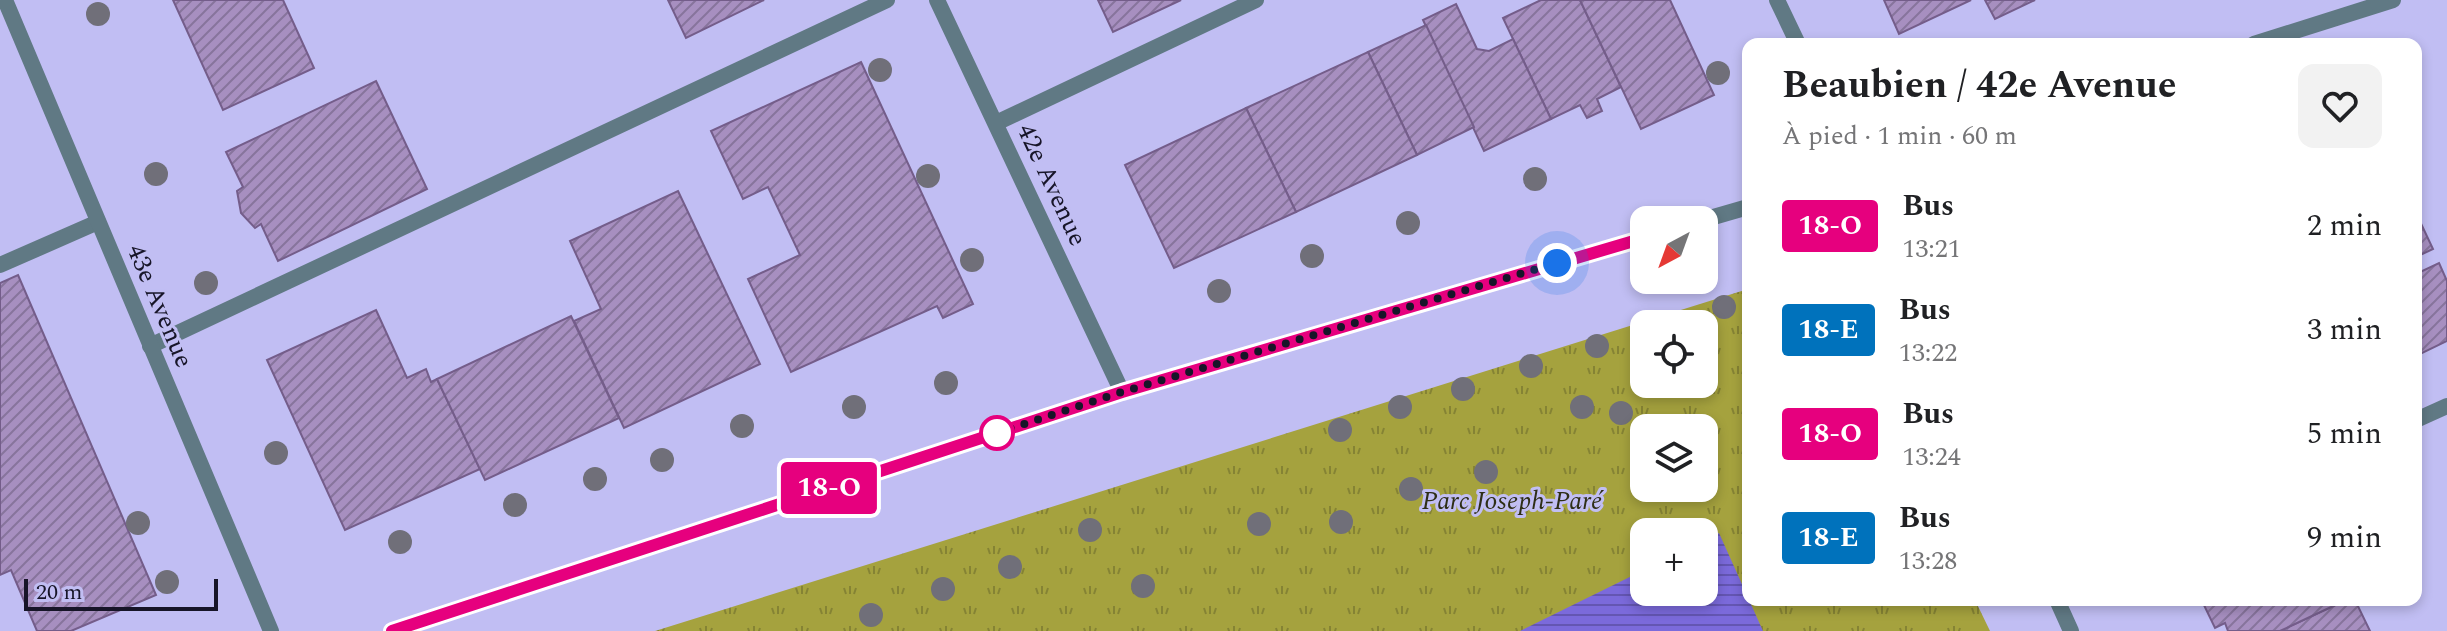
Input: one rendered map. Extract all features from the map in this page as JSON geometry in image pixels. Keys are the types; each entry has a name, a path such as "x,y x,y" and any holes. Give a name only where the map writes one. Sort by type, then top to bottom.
{"street":[{"name":"43e Avenue","path":"5,0 271,631"},
{"path":"150,346 887,0"},
{"name":"42e Avenue","path":"937,0 1122,392"},
{"path":"996,123 1256,0"},
{"path":"1777,0 1795,38"},
{"path":"2273,38 2393,0"},
{"path":"1718,216 1742,209"},
{"path":"0,265 98,222"},
{"path":"392,631 1122,392 1630,242"},
{"path":"2422,417 2447,406"},
{"path":"2060,606 2071,631"}],"green space":[{"name":"Parc Joseph-Paré","path":"1742,291 1742,606 1978,606 1990,631 655,631 1630,326 1630,398 1718,398 1718,310 1681,310"}],"shaded area":[{"path":"1719,533 1742,584 1742,606 1752,606 1763,631 1520,631 1630,577 1630,606 1718,606"}],"building":[{"path":"173,0 283,0 314,68 223,110"},
{"path":"668,0 764,0 686,38"},
{"path":"1098,0 1181,0 1113,32"},
{"path":"1541,0 1580,0 1621,87 1597,99 1602,111 1587,118 1580,105 1551,119 1503,18"},
{"path":"1580,0 1670,0 1714,95 1641,129"},
{"path":"1884,0 1971,0 1899,34"},
{"path":"1985,0 2035,0 1995,19"},
{"path":"1456,4 1477,49 1489,51 1513,39 1551,119 1484,151 1423,20"},
{"path":"1426,25 1474,127 1417,155 1368,52"},
{"path":"1368,52 1417,155 1296,212 1246,108"},
{"path":"861,62 973,304 943,318 937,306 791,372 748,279 800,255 768,187 743,199 711,131"},
{"path":"376,81 427,189 278,261 261,224 255,228 241,213 237,191 243,187 226,152"},
{"path":"1246,108 1296,212 1174,268 1125,165"},
{"path":"678,191 760,364 624,428 574,321 601,309 570,241"},
{"path":"2422,226 2433,249 2422,254"},
{"path":"2439,263 2447,281 2447,341 2422,353 2422,271"},
{"path":"18,275 156,595 71,631 37,631 11,570 0,575 0,283"},
{"path":"376,310 407,378 426,369 431,382 437,379 480,469 345,530 267,360"},
{"path":"571,316 619,418 485,480 437,379"},
{"path":"2204,606 2333,606 2280,631 2228,631 2225,623 2215,628"},
{"path":"2333,606 2358,606 2370,631 2280,631"}],"bus line":[{"name":"18-O","path":"392,631 1122,392 1630,242"}],"route":[{"path":"997,433 1122,392 1557,263"}]}
